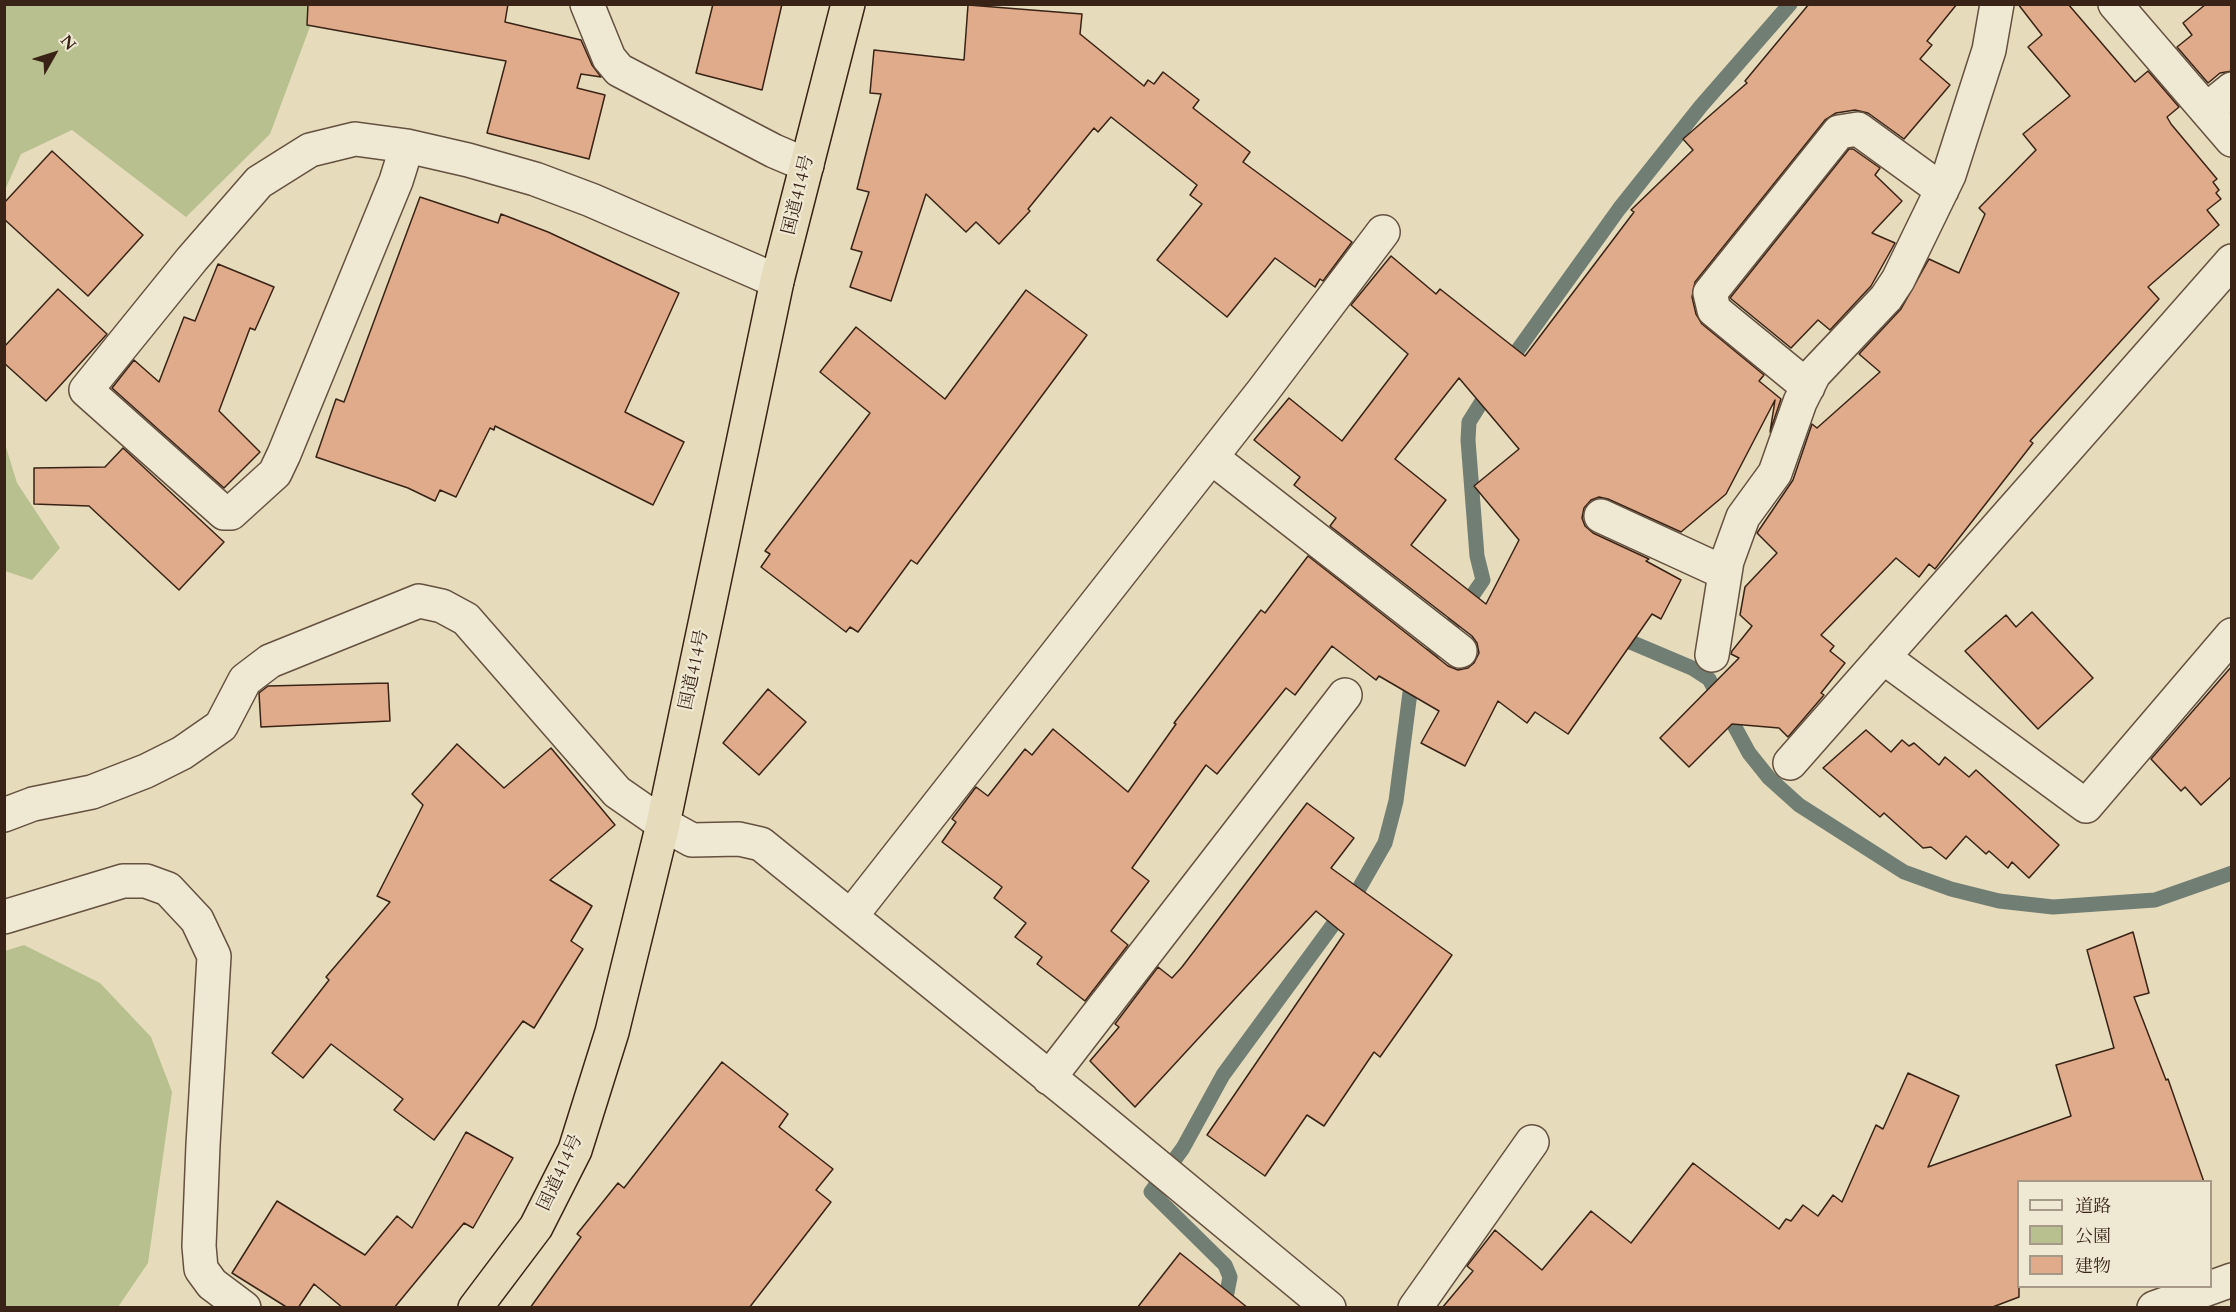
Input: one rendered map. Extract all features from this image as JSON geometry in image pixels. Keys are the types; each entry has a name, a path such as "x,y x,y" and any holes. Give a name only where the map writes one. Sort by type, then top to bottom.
{"highway":[{"name":"国道414号","path":"475,1308 536,1227 575,1150 612,1032 663,824 777,281 848,4"}],"street":[{"path":"587,4 609,58 620,70 774,151 807,165"},
{"path":"1712,655 1725,573 1743,517 1760,490 1775,473 1814,374 1886,298 1898,280 1942,190 1989,50 1997,4"},
{"path":"2115,4 2232,140"},
{"path":"2206,110 2232,89"},
{"path":"1808,387 1714,310 1710,293 1839,132 1858,129 1942,190"},
{"path":"407,147 396,181 284,454 274,473 231,513 224,513 86,390 192,259 259,182 310,150 355,139 407,147 468,160 558,188 777,281"},
{"path":"851,916 1211,457 1383,232"},
{"path":"1790,763 2232,261"},
{"path":"1211,457 1449,642"},
{"path":"1601,516 1725,573"},
{"path":"4,816 33,804 92,792 146,771 182,753 221,726 245,680 270,661 418,601 442,606 466,619 617,792 663,824 692,840 740,839 761,844 1329,1308"},
{"path":"1883,657 2086,806 2232,635"},
{"path":"1049,1078 1345,695"},
{"path":"4,917 123,881 146,881 168,890 197,920 214,956 202,1156 199,1246 201,1269 212,1284 244,1308"},
{"path":"1415,1308 1532,1142"},
{"path":"2212,1287 2232,1280"},
{"path":"2154,1308 2210,1288"}],"green space":[{"path":"5,5 318,5 270,134 186,217 72,130 21,154 5,190"},
{"path":"5,444 17,483 60,548 32,580 5,571"},
{"path":"24,945 100,983 151,1037 172,1092 148,1263 118,1307 5,1307 5,951"}],"building":[{"path":"308,4 508,4 505,22 581,40 592,65 601,77 581,74 577,88 605,95 589,159 487,133 506,61 307,25"},
{"path":"713,4 782,4 762,90 696,73"},
{"path":"1809,4 1957,4 1927,41 1932,45 1920,59 1950,85 1904,139 1868,113 1855,110 1836,113 1825,120 1695,282 1692,297 1696,314 1702,324 1764,375 1759,381 1781,399 1770,432 1775,400 1726,494 1681,532 1608,499 1599,497 1591,500 1584,508 1582,518 1585,526 1593,533 1649,559 1646,561 1681,580 1661,619 1652,614 1568,734 1535,712 1527,723 1498,701 1465,766 1421,743 1439,711 1379,676 1376,680 1332,646 1295,695 1286,688 1217,774 1206,765 1132,868 1149,881 1111,931 1128,945 1085,1001 1037,964 1042,957 1015,937 1026,923 994,898 1002,887 942,842 956,822 952,819 976,787 988,796 1025,749 1032,755 1053,729 1128,792 1176,724 1174,723 1261,610 1265,613 1308,556 1448,666 1458,670 1468,668 1474,663 1479,653 1477,643 1472,636 1330,526 1336,518 1294,485 1300,477 1254,440 1289,398 1342,441 1408,354 1351,305 1391,256 1436,294 1440,289 1525,356 1634,212 1631,210 1693,150 1683,139 1747,83 1745,81","holes":["1459,378 1519,449 1474,486 1519,540 1486,604 1411,545 1446,500 1395,459"]},
{"path":"2018,4 2068,4 2135,82 2148,71 2179,107 2167,117 2171,124 2217,179 2213,182 2219,190 2216,193 2221,199 2207,210 2219,225 2148,287 2159,299 2030,441 2033,443 1935,569 1929,564 1919,577 1896,558 1821,635 1834,646 1830,651 1845,663 1821,693 1824,695 1788,737 1779,728 1732,724 1689,767 1660,738 1739,658 1731,654 1732,651 1752,626 1740,615 1745,587 1777,553 1757,533 1793,480 1812,424 1817,428 1880,372 1859,354 1901,309 1929,259 1959,273 1985,214 1979,208 2036,150 2023,134 2070,96 2028,47 2042,35"},
{"path":"2206,4 2232,4 2232,71 2220,73 2208,83 2177,47 2192,35 2183,23"},
{"path":"968,5 1082,14 1080,34 1144,86 1148,80 1154,84 1163,72 1199,100 1193,108 1250,152 1243,162 1352,242 1323,281 1320,279 1315,287 1275,258 1227,317 1157,260 1202,204 1190,195 1197,185 1111,117 1098,132 1094,128 1028,209 1030,211 999,244 976,222 966,232 926,194 891,301 850,287 862,252 851,249 869,192 857,189 881,94 870,93 874,50 964,60"},
{"path":"1849,149 1853,149 1880,168 1875,175 1902,201 1872,233 1895,243 1871,286 1830,330 1818,320 1791,348 1730,298"},
{"path":"52,151 143,235 88,296 4,219 4,203"},
{"path":"420,197 498,223 501,214 548,232 679,293 625,412 684,442 653,505 495,426 494,430 490,428 456,497 440,490 435,501 408,488 316,457 336,399 344,402"},
{"path":"218,264 274,287 255,330 250,328 219,411 260,452 224,488 112,388 134,360 159,382 184,317 195,321"},
{"path":"58,289 107,334 46,401 4,363 4,347"},
{"path":"1026,290 1087,335 917,564 911,560 858,632 850,627 846,632 761,567 770,554 765,551 870,413 820,372 856,327 945,399"},
{"path":"123,448 224,542 179,590 89,506 34,504 34,468 105,467"},
{"path":"2032,612 2093,678 2038,729 1965,651 2006,615 2016,627"},
{"path":"2232,666 2232,776 2201,805 2185,787 2181,791 2151,759"},
{"path":"388,683 390,721 261,727 259,693 268,686"},
{"path":"768,689 806,722 759,775 723,743"},
{"path":"1866,730 1891,752 1902,740 1909,746 1914,743 1939,765 1945,757 1969,777 1976,770 2059,845 2029,878 2012,862 2008,868 1989,851 1986,854 1966,836 1946,859 1931,847 1923,848 1884,813 1880,817 1823,768"},
{"path":"457,744 504,788 551,748 615,825 550,880 592,906 571,941 583,949 534,1028 523,1021 434,1140 394,1110 403,1099 331,1044 303,1078 272,1053 329,980 326,977 390,902 377,896 423,805 412,794"},
{"path":"1307,803 1354,838 1331,868 1452,955 1380,1057 1374,1052 1324,1126 1307,1115 1265,1176 1207,1135 1344,934 1316,911 1135,1107 1090,1061 1119,1027 1115,1024 1158,967 1172,978 1182,967"},
{"path":"2133,932 2149,993 2134,997 2166,1080 2168,1079 2203,1180 2017,1180 2017,1288 2019,1288 2019,1297 1990,1308 1442,1308 1473,1271 1467,1266 1495,1230 1542,1270 1591,1211 1631,1243 1693,1163 1779,1229 1786,1219 1791,1221 1803,1205 1818,1216 1833,1195 1842,1202 1876,1125 1883,1129 1908,1073 1959,1096 1928,1167 2071,1116 2056,1065 2114,1048 2087,950"},
{"path":"722,1062 788,1114 779,1127 833,1169 816,1190 831,1202 749,1308 530,1308 581,1237 577,1234 618,1183 624,1188"},
{"path":"466,1132 513,1158 473,1228 464,1223 394,1308 343,1308 314,1284 298,1308 288,1308 232,1273 277,1201 365,1255 397,1216 412,1228"},
{"path":"1180,1253 1248,1308 1137,1308"}],"waterway":[{"path":"1507,365 1619,209 1701,106 1790,4"},
{"path":"1224,1308 1230,1277 1225,1265 1151,1192 1183,1148 1223,1075 1357,892 1385,843 1396,801 1411,685 1483,580 1477,556 1468,440 1469,422 1491,387"},
{"path":"1614,635 1692,668 1709,679 1749,753 1769,778 1799,805 1904,872 1951,889 1999,901 2053,907 2155,900 2232,873"}]}
